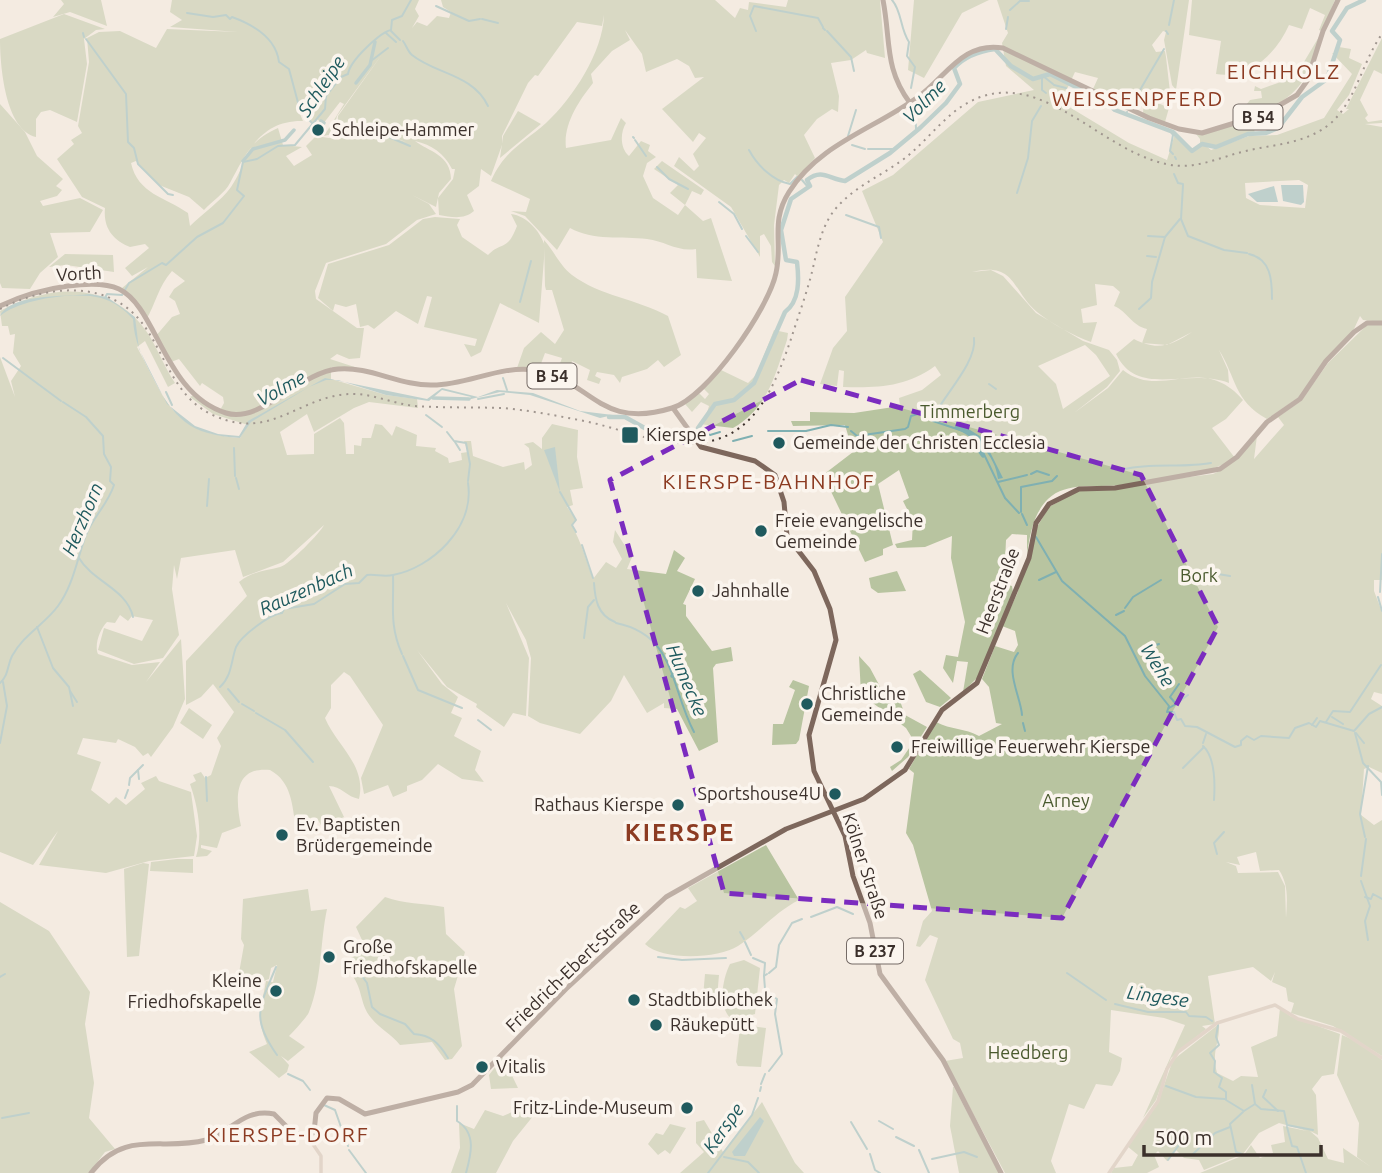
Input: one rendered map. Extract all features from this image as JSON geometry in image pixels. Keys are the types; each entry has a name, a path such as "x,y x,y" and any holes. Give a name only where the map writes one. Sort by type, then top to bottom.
{"main road":[{"path":"883,0 892,73 909,103"},
{"name":"B 54","path":"674,408 703,386 726,361 768,296 777,267 777,221 785,200 799,178 823,155 909,103 962,56 979,48 1003,48 1149,118 1180,129 1202,133 1252,119 1287,102 1307,80 1323,31 1338,0"},
{"name":"Vorth","path":"0,306 50,289 76,285 106,286 124,292 186,385 203,400 229,414 255,411 300,383 341,369 432,385 535,370 556,377 601,405 618,411 642,414 674,408"},
{"name":"Heerstraße","path":"834,812 864,799 896,778 914,758 942,710 977,683 1029,558 1036,523 1049,503 1079,489 1115,488 1207,473 1232,462 1267,422 1300,399 1326,361 1354,332 1367,323 1382,323"},
{"name":"Kölner Straße","path":"674,408 689,433 706,450 755,461 775,475 784,502 787,536 814,571 830,609 836,634 809,740 814,771 845,836 853,876 869,917 880,974 943,1060 1001,1173"},
{"path":"824,815 826,799"},
{"name":"Friedrich-Ebert-Straße","path":"308,1137 315,1129 318,1109 327,1098 339,1099 365,1114 467,1088 566,989 666,897 786,829 834,812"},
{"path":"91,1173 101,1161 119,1149 156,1142 205,1140 253,1114 274,1114 291,1131 308,1137"}],"street":[{"path":"1109,1173 1158,1101 1172,1060 1217,1023 1275,1005 1298,1018 1342,1031 1382,1058"},
{"path":"308,1137 319,1152 321,1173"}],"highlighted area":[{"path":"801,380 1141,475 1218,627 1062,918 724,893 610,480"}],"green space":[{"path":"61,0 101,0 107,26 70,12 53,17 64,4"},
{"path":"172,0 419,0 415,9 419,16 412,28 417,22 427,26 437,16 449,18 451,12 443,7 441,0 715,0 735,18 740,8 748,10 749,2 786,7 788,0 880,0 885,58 867,53 866,50 851,60 831,63 839,96 838,112 832,109 817,119 804,135 815,158 798,177 795,174 789,183 784,180 779,185 774,225 775,266 772,262 771,246 764,234 760,236 760,257 731,207 674,166 679,157 694,171 699,166 693,154 706,138 699,133 693,142 662,109 704,77 695,78 689,66 677,59 646,72 642,54 625,30 630,40 612,51 591,74 593,83 578,105 567,130 566,148 611,140 621,118 626,123 622,136 626,153 629,156 641,141 650,145 648,151 656,157 647,163 643,176 653,198 678,215 685,205 703,221 711,218 732,281 697,278 696,249 683,249 653,240 588,235 570,228 557,250 525,216 511,211 526,212 530,199 491,181 508,155 556,113 585,74 598,44 602,29 604,15 602,26 577,22 538,76 535,75 528,83 502,136 502,145 491,176 481,169 479,186 467,195 474,211 462,217 439,215 438,198 453,179 455,169 452,169 437,150 415,141 443,159 450,171 451,179 439,193 436,207 412,195 429,204 436,214 417,220 386,244 326,263 315,291 316,299 357,328 364,328 360,358 349,359 337,354 330,359 367,371 331,367 331,379 386,395 417,399 418,408 369,402 314,432 307,414 280,432 287,455 314,454 314,434 340,418 344,423 346,454 354,454 354,445 361,446 362,438 371,438 375,424 382,425 392,436 396,426 417,435 416,446 436,448 435,451 448,458 449,463 462,460 461,453 468,452 464,441 471,441 473,456 503,467 524,462 525,470 532,465 529,448 524,444 533,442 542,449 542,438 552,424 578,430 577,457 583,488 570,490 573,505 567,507 576,520 572,526 593,579 606,562 616,568 622,559 613,542 615,530 632,557 627,569 666,574 674,550 685,558 677,571 695,579 683,604 686,605 686,616 712,651 731,647 733,661 716,664 713,668 718,742 699,751 677,709 664,708 664,703 647,713 624,675 611,701 580,734 540,723 528,716 531,658 526,640 506,603 529,658 526,716 513,713 504,727 476,707 477,704 447,687 417,650 442,684 458,697 451,713 462,718 454,736 481,751 475,770 484,782 462,779 438,764 422,780 407,786 407,791 393,797 388,785 364,794 361,778 383,725 350,676 344,672 331,685 331,708 325,718 355,766 359,776 359,799 329,786 344,817 322,827 317,818 296,828 290,795 283,781 270,770 258,770 249,774 239,788 241,826 222,833 217,848 201,845 201,848 212,851 207,856 196,857 199,820 190,784 196,781 193,775 201,772 205,778 211,775 221,746 217,738 234,712 213,684 201,697 186,705 186,661 247,596 239,582 254,573 280,567 290,561 324,525 283,562 243,577 235,550 181,558 177,579 174,565 172,589 179,635 163,658 134,664 98,650 104,628 142,641 153,620 132,616 128,621 120,615 115,623 107,622 100,633 97,642 98,654 132,665 160,662 146,682 181,639 185,699 173,727 151,757 148,753 143,756 135,747 118,739 116,743 83,738 77,754 101,762 91,790 109,804 116,797 126,805 145,789 141,783 156,776 159,781 191,792 197,836 194,856 149,861 106,873 39,865 58,831 33,865 0,852 0,357 15,397 11,381 21,366 13,353 15,334 10,335 8,326 2,326 0,311 41,295 82,292 101,296 119,305 135,318 149,335 175,383 168,387 145,341 137,347 164,398 185,421 217,435 240,438 248,425 213,414 190,397 194,395 219,412 224,403 223,397 202,383 200,386 179,359 171,362 155,337 172,317 180,314 175,301 169,297 174,289 185,281 172,271 163,283 146,320 122,288 148,267 132,276 125,268 149,248 145,244 130,247 114,237 106,222 105,208 82,197 57,159 74,144 71,140 82,133 78,126 89,62 87,38 99,32 120,31 156,48 167,29 238,32 170,27 182,20 170,12","holes":["383,53 338,116 337,133 372,129 406,142 368,130 329,138 316,136 306,146 312,155 294,166 286,156 302,147 283,145 278,128 258,140 277,126 303,121 296,105 312,123 317,119 323,124 340,102 344,104 324,136 332,134 337,116","247,154 237,177 217,202 190,226 188,213 146,188 131,163 136,161 159,185 189,197 204,210 228,187"]},
{"path":"914,0 989,0 962,13 924,78 908,70"},
{"name":"Timmerberg","path":"997,0 1189,0 1176,90 1172,85 1164,40 1166,32 1163,31 1152,45 1156,52 1165,51 1170,92 1156,96 1158,103 1169,108 1165,122 1143,114 1144,99 1133,95 1126,105 1093,89 1098,78 1075,72 1061,102 1129,143 1167,160 1175,134 1194,150 1200,146 1200,139 1196,134 1252,121 1255,133 1221,143 1221,146 1205,145 1211,150 1249,136 1277,135 1324,118 1352,74 1332,53 1337,54 1339,47 1351,49 1349,58 1362,64 1349,95 1337,110 1343,114 1349,109 1346,109 1382,38 1382,74 1374,70 1360,100 1368,115 1365,118 1368,122 1382,120 1382,123 1365,124 1382,127 1382,322 1363,320 1360,316 1354,329 1299,397 1267,419 1256,412 1242,396 1219,350 1228,370 1229,383 1204,378 1227,386 1243,400 1226,419 1212,428 1235,458 1210,469 1164,479 1120,485 1073,487 1048,499 1036,518 1027,554 1027,535 1012,534 1006,540 1004,584 1012,586 1013,592 979,676 963,692 968,662 957,661 953,683 943,668 946,655 958,657 965,622 951,558 952,536 925,547 897,548 895,544 912,540 913,521 903,501 909,498 899,470 878,484 893,545 883,549 883,555 865,562 823,475 853,452 845,425 793,426 791,421 810,421 810,412 854,413 900,406 899,398 922,390 941,375 935,366 914,378 891,385 843,387 844,371 839,370 837,386 820,384 833,348 847,331 845,297 883,242 862,191 893,175 978,102 1034,90 1006,66 1002,43 1008,33","holes":["1299,180 1308,185 1305,208 1260,205 1246,198 1245,183","991,270 1012,280 1029,304 1051,322 1036,313 1003,276","1095,284 1113,286 1120,292 1114,306 1137,325 1147,329 1142,343 1134,339 1116,354 1125,368 1150,379 1182,379 1152,381 1138,378 1123,370 1108,388 1074,413 1107,387 1120,371 1117,360 1109,350 1083,341 1063,329 1091,342 1097,322 1083,323 1081,309 1097,305","1085,345 1096,355 1110,376 1063,409 1056,384 1038,366"]},
{"path":"1192,0 1335,0 1322,31 1319,30 1325,15 1310,8 1302,29 1289,25 1269,55 1251,68 1228,75 1216,74 1221,41 1189,35"},
{"path":"64,14 105,29 96,30 84,39 87,64 77,122 50,110 41,112 36,119 36,137 26,132 11,110 3,80 0,39"},
{"path":"1320,35 1308,72 1298,88 1267,111 1255,106 1242,110 1250,100 1262,98 1261,91 1254,91 1255,86 1261,89 1295,77"},
{"path":"0,104 25,132 37,156 63,179 56,186 62,190 57,196 40,201 43,206 80,198 103,210 90,232 50,233 58,257 40,273 30,289 2,288 0,283"},
{"path":"518,111 541,124 500,158 503,136"},
{"path":"662,161 704,190 701,195 692,191 685,205 670,193 678,185 654,169"},
{"path":"511,214 532,225 545,246 539,323 500,303 481,352 471,357 464,344 475,346 477,339 424,327 432,297 427,296 418,324 396,311 374,329 368,325 360,327 356,304 346,307 335,304 333,311 318,298 328,264 389,245 423,219 460,219 457,225 462,237 488,255 510,240 517,226"},
{"path":"544,240 564,267 583,282 668,316 681,355 664,367 658,360 647,369 622,377 620,383 614,375 597,372 595,376 601,379 599,384 587,380 590,370 572,361 565,379 556,374 562,358 545,353 539,369 517,368 524,348 541,332 555,344 564,330 552,290 546,290 545,286"},
{"path":"65,254 113,255 114,272 66,265 49,267"},
{"path":"1367,325 1382,325 1382,580 1374,580 1374,591 1382,612 1382,694 1374,692 1371,699 1382,706 1382,773 1369,767 1364,769 1361,815 1374,825 1382,820 1382,1056 1333,1026 1291,1013 1294,1003 1288,1001 1286,988 1272,982 1275,972 1271,981 1253,967 1208,976 1215,1024 1202,1026 1206,1029 1171,1058 1156,1100 1143,1118 1185,1025 1164,1018 1111,1010 1109,1052 1122,1058 1120,1071 1112,1086 1096,1084 1084,1109 1069,1104 1051,1161 1056,1173 1005,1173 945,1061 963,1058 960,1043 953,1039 925,980 938,938 930,935 920,947 916,946 923,921 932,911 913,845 906,833 914,773 909,769 936,722 979,736 1002,724 996,723 989,687 982,679 995,646 1014,652 1018,645 1015,631 1002,626 1017,594 1037,527 1049,507 1078,491 1213,474 1222,470 1257,436 1254,459 1284,425 1278,417 1301,401 1328,363","holes":["1256,852 1260,871 1279,870 1284,881 1287,893 1286,918 1285,886 1278,872 1238,873 1236,866 1226,862 1240,865 1237,857"]},
{"path":"774,330 788,333 787,340 769,390 755,411 733,428 699,424 706,416 709,406 701,402 692,412 685,404 698,392 705,399 709,394 703,388 721,370 748,383 756,375"},
{"path":"897,571 906,591 878,593 871,588 869,578"},
{"path":"859,656 870,668 884,694 899,698 905,715 927,727 908,757 892,771 890,767 901,760 914,741 906,728 861,694"},
{"path":"920,670 951,698 940,707 926,702 913,674"},
{"path":"793,680 809,686 799,740 796,744 772,745 773,724 783,724 795,690 789,687"},
{"path":"189,708 212,725 203,739 180,723"},
{"path":"766,845 799,900 782,910 738,946 717,954 677,956 653,950 645,944 680,907 685,909 697,901 688,888"},
{"path":"193,859 193,873 150,871 151,862"},
{"path":"143,863 149,864 139,956 127,957 124,869"},
{"path":"308,889 311,911 327,909 319,974 309,1012 289,1036 305,1047 288,1061 281,1056 289,1065 287,1072 279,1078 249,1052 267,1044 260,1012 266,981 273,982 277,965 271,968 269,979 245,988 237,984 244,945 241,939 243,899"},
{"path":"385,897 444,907 446,934 465,952 454,989 462,1046 452,1059 445,1060 432,1042 400,1045 368,1013 357,983 348,970 348,959 367,951 356,927"},
{"path":"0,902 49,931 90,992 85,1024 94,1083 89,1118 115,1149 105,1152 89,1173 0,1173"},
{"path":"744,960 760,968 755,1014 733,1020 725,1009 723,986 730,964"},
{"path":"705,974 719,975 717,998 703,997"},
{"path":"1280,1008 1290,1016 1340,1034 1334,1074 1322,1076 1312,1089 1316,1095 1318,1135 1310,1131 1318,1138 1328,1159 1344,1163 1343,1148 1371,1167 1357,1157 1359,1123 1337,1075 1342,1035 1359,1042 1382,1060 1382,1173 1200,1173 1244,1155 1251,1145 1260,1158 1273,1153 1271,1145 1285,1142 1283,1126 1307,1131 1279,1123 1259,1133 1243,1154 1204,1170 1199,1160 1184,1158 1176,1150 1167,1161 1158,1151 1154,1155 1159,1167 1147,1173 1111,1173 1114,1168 1132,1166 1138,1155 1127,1146 1158,1102 1173,1060 1219,1024 1215,1053 1217,1073 1233,1081 1241,1076 1258,1077 1251,1047 1277,1036"},
{"path":"744,1025 766,1028 761,1067 738,1066 736,1062 740,1028"},
{"path":"503,1057 518,1088 491,1089 489,1075"},
{"path":"953,1087 999,1173 959,1173 950,1126"},
{"path":"762,1102 795,1163 804,1173 680,1173 704,1152 696,1143 696,1122 704,1120 723,1152"},
{"path":"533,1103 538,1110 513,1141 496,1173 451,1173 460,1148 459,1123 474,1129 485,1110 503,1116"},
{"path":"670,1124 686,1128 670,1154 665,1150 658,1155 648,1144 656,1133 663,1135"}],"water":[{"path":"1281,185 1303,185 1304,202 1301,205 1283,201"},
{"path":"1274,186 1278,202 1257,202 1248,194"},
{"path":"89,294 107,297 135,317 139,347 133,319 118,306 101,298 77,295 49,298 21,305 0,316 15,303 27,300 54,296"},
{"path":"325,378 335,380 326,380 309,387 251,422 240,438 208,433 196,428 185,422 171,407 195,426 218,434 239,436 248,421"},
{"path":"344,382 427,399 442,388 478,397 497,390 533,393 580,411 613,415 600,418 530,395 500,392 467,400 471,397 442,390 429,401 386,395"},
{"path":"957,422 983,438 1003,478 998,479 993,462 983,448 954,428"},
{"path":"555,447 560,492 544,450"},
{"path":"760,1117 764,1121 745,1156 734,1156 732,1152"}],"waterway":[{"name":"Schleipe","path":"105,298 107,294 122,295 129,283 162,263 166,265 197,237 223,223 244,196 237,190 243,162 257,159 278,146 295,145 325,109 326,96 341,77 348,74 366,48 391,30 392,20 402,16 411,0"},
{"path":"892,0 898,9 909,42 907,56 915,67 911,88"},
{"path":"1010,10 1021,0"},
{"path":"1169,25 1174,0"},
{"name":"Volme","path":"698,428 715,404 734,400 754,383 785,312 796,296 797,262 786,260 781,230 791,199 810,186 807,180 812,177 821,175 845,181 890,153 946,103 960,84 954,68 963,60 995,49 1011,66 1033,79 1050,74 1106,102 1115,110 1173,132 1192,151 1202,144 1216,147 1248,134 1266,133 1278,128 1302,97 1327,79 1340,40 1332,31 1347,8 1364,0"},
{"path":"1020,1 1029,1"},
{"path":"436,6 469,21 480,19"},
{"path":"756,31 750,16 754,6 818,18 823,27"},
{"path":"187,13 213,17 226,15 230,19 232,17 248,24 269,39 279,62 289,69 300,110 312,123"},
{"path":"1006,29 1008,17"},
{"path":"482,19 498,23"},
{"path":"391,31 400,40"},
{"path":"827,31 851,57 854,71"},
{"path":"83,33 84,37"},
{"path":"386,33 396,42"},
{"path":"86,39 126,94 128,142 134,148 138,164 168,194 173,195"},
{"path":"403,41 411,54 421,61 473,87 488,106"},
{"path":"356,83 370,65 375,42"},
{"path":"371,61 388,48"},
{"path":"1130,107 1164,49"},
{"path":"1042,75 1042,90 1046,93"},
{"path":"1043,76 1053,84"},
{"path":"1054,85 1066,88"},
{"path":"915,105 916,129"},
{"path":"1017,193 1028,158 1032,121 1041,106"},
{"path":"848,136 856,110"},
{"path":"243,161 253,149 285,140 294,130"},
{"path":"1170,131 1173,135 1170,151 1173,154"},
{"path":"377,132 410,146"},
{"path":"343,136 357,134 364,137"},
{"path":"635,140 646,156"},
{"path":"852,145 865,149"},
{"path":"868,149 893,149"},
{"path":"749,150 761,167 778,180 790,184 797,177"},
{"path":"657,167 669,179 688,189"},
{"path":"1174,174 1178,183 1183,184"},
{"name":"Volme","path":"802,180 808,187"},
{"path":"1183,185 1181,219 1188,236 1224,250 1247,253"},
{"path":"719,202 734,214 742,229"},
{"path":"846,215 879,227 881,238"},
{"path":"1148,236 1165,237 1180,219"},
{"path":"746,236 758,252"},
{"path":"1139,309 1151,298 1152,282 1165,237"},
{"path":"1249,254 1266,265 1271,278 1272,299"},
{"path":"1147,256 1156,257"},
{"path":"520,302 531,261"},
{"path":"931,411 938,409 961,375 971,356 974,338"},
{"name":"Herzhorn","path":"3,358 61,401"},
{"path":"503,378 507,390"},
{"path":"989,384 996,389"},
{"path":"166,392 172,405"},
{"name":"Volme","path":"478,399 504,394"},
{"path":"433,398 469,399"},
{"name":"Herzhorn","path":"0,683 17,648 63,598 86,535 114,485 110,481 111,467 104,454 103,436 86,417 63,402"},
{"name":"Wehe","path":"851,431 857,436 905,429 911,416 931,410 933,421 969,433 980,446 1005,498 1019,513"},
{"path":"426,415 442,427"},
{"name":"Volme","path":"609,417 625,417 650,431 690,433"},
{"name":"Wehe","path":"768,431 806,431 831,425 848,427"},
{"name":"Wehe","path":"698,428 710,435 720,432"},
{"name":"Rauzenbach","path":"447,432 454,441 466,443 470,464 468,481"},
{"name":"Wehe","path":"733,441 752,436"},
{"path":"455,442 460,450"},
{"path":"234,448 235,476"},
{"name":"Wehe","path":"980,452 983,456"},
{"path":"1125,469 1211,463"},
{"path":"1031,474 1037,471 1049,475"},
{"path":"998,482 1027,475"},
{"path":"1021,512 1021,487 1052,481 1057,476"},
{"path":"236,478 239,489"},
{"path":"207,506 209,479"},
{"name":"Rauzenbach","path":"220,687 229,673 239,642 263,621 282,613 284,609 314,604 345,584 359,583 367,575 390,576 407,571 435,555 457,530 465,515 468,483"},
{"name":"Humecke","path":"560,492 576,520 572,525 576,532"},
{"name":"Wehe","path":"1022,514 1027,525"},
{"name":"Wehe","path":"1036,537 1062,581 1125,636 1145,676 1169,706 1167,712 1174,712 1177,720 1181,719 1185,726 1197,727 1235,747 1241,745 1241,741 1247,736 1254,740 1261,736 1289,738 1295,728 1309,723 1316,727 1320,721 1354,731 1369,714 1382,707"},
{"name":"Humecke","path":"582,545 593,578"},
{"path":"1380,592 1382,554"},
{"path":"79,558 92,573 124,599 133,617"},
{"path":"1039,580 1056,572"},
{"path":"1212,573 1230,576"},
{"path":"393,576 394,624 402,654"},
{"path":"1125,608 1133,597 1161,580"},
{"name":"Humecke","path":"594,583 596,600 601,611 615,622"},
{"path":"1378,597 1382,611"},
{"path":"584,638 588,607 594,600"},
{"path":"1116,615 1124,611"},
{"name":"Humecke","path":"616,623 636,629 661,651 694,732"},
{"path":"37,627 53,668 69,687 73,706"},
{"path":"1147,648 1159,644"},
{"path":"1018,653 1014,660 1013,675 1022,715"},
{"path":"403,656 418,690 462,708"},
{"path":"1326,722 1333,711 1350,712 1381,665"},
{"path":"0,743 7,706 3,682"},
{"path":"1169,708 1176,704 1170,697 1179,684"},
{"path":"228,689 239,702"},
{"path":"70,691 77,702"},
{"path":"1176,704 1188,695"},
{"path":"242,704 254,711"},
{"path":"256,713 285,730 313,762"},
{"path":"1332,717 1343,724"},
{"path":"1312,725 1317,718"},
{"path":"478,720 491,730"},
{"path":"1023,723 1025,731"},
{"name":"Wehe","path":"1355,733 1363,763 1381,782 1382,795"},
{"name":"Wehe","path":"1356,733 1364,743"},
{"path":"1203,743 1206,734"},
{"path":"1203,746 1212,764 1214,800"},
{"path":"1183,768 1204,747"},
{"path":"129,785 130,778 143,765"},
{"path":"1365,837 1360,814 1368,766"},
{"path":"138,770 139,779"},
{"path":"206,777 207,801"},
{"path":"125,798 128,790"},
{"path":"1217,854 1214,843 1224,832"},
{"path":"1361,876 1366,839"},
{"path":"1361,881 1370,906 1365,921 1368,940"},
{"path":"1365,897 1371,899 1373,894 1382,899"},
{"name":"Kerspe","path":"811,917 837,907 853,914"},
{"name":"Kerspe","path":"769,973 776,967 779,945 792,923 802,919"},
{"path":"740,932 744,939"},
{"path":"745,942 751,955"},
{"path":"658,957 682,960 726,958"},
{"path":"753,958 765,963 764,976"},
{"path":"355,966 367,983 372,1007 380,1014 405,1024 414,1034 434,1041 448,1058"},
{"path":"276,967 260,1011 263,1031 277,1055"},
{"name":"Lingese","path":"1067,973 1106,1000"},
{"path":"0,977 5,974"},
{"name":"Kerspe","path":"765,989 764,976 767,974"},
{"name":"Kerspe","path":"768,993 777,999 775,1014 782,1054 769,1071"},
{"name":"Lingese","path":"1115,1004 1148,1012 1186,1012 1189,1016 1206,1017 1212,1021"},
{"name":"Lingese","path":"1218,1025 1216,1037 1219,1045 1210,1053 1215,1061 1214,1072 1222,1078 1219,1087 1226,1092 1226,1100 1244,1111 1255,1104 1261,1109 1284,1111 1287,1125 1313,1130"},
{"path":"288,1074 303,1081 310,1090"},
{"name":"Kerspe","path":"761,1084 765,1074"},
{"path":"1252,1085 1255,1104"},
{"path":"1166,1086 1196,1097 1225,1099"},
{"name":"Kerspe","path":"760,1091 761,1087"},
{"path":"1266,1090 1263,1097 1278,1111"},
{"name":"Kerspe","path":"708,1173 752,1115 758,1098"},
{"path":"324,1105 335,1110 341,1127"},
{"path":"457,1106 457,1121 468,1132 471,1145 466,1173"},
{"path":"1242,1154 1236,1152 1230,1124 1243,1112"},
{"path":"2,1118 29,1113"},
{"path":"879,1121 893,1129"},
{"path":"851,1122 867,1149"},
{"path":"1192,1155 1215,1133 1230,1127"},
{"name":"Lingese","path":"1287,1127 1292,1146 1297,1147 1306,1173"},
{"path":"342,1130 348,1146"},
{"path":"896,1137 914,1146"},
{"path":"1168,1160 1179,1145"},
{"path":"349,1150 366,1173"},
{"path":"919,1150 929,1173"},
{"path":"932,1159 964,1152 977,1157"},
{"path":"870,1154 875,1170 880,1173"},
{"path":"724,1157 748,1162 759,1173"}],"railway":[{"path":"0,309 39,294 59,291 99,294 117,301 133,313 147,330 175,379 191,400 215,416 235,422 271,420 319,400 356,394 415,406 521,410 592,423 667,442 704,442 724,437 740,427 754,415 765,399 790,342 829,218 846,198 900,162 954,112 982,96 1009,93 1036,98 1139,155 1166,164 1188,166 1292,142 1322,130 1347,103 1382,34"}],"place":[{"name":"Schleipe-Hammer","path":"318,130"},
{"name":"Kierspe","path":"630,435"},
{"name":"Gemeinde der Christen Ecclesia","path":"779,443"},
{"name":"Freie evangelische Gemeinde","path":"761,531"},
{"name":"Jahnhalle","path":"698,591"},
{"name":"Christliche Gemeinde","path":"807,704"},
{"name":"Freiwillige Feuerwehr Kierspe","path":"897,747"},
{"name":"Sportshouse4U","path":"835,794"},
{"name":"Rathaus Kierspe","path":"678,805"},
{"name":"Ev. Baptisten Brüdergemeinde","path":"282,835"},
{"name":"Große Friedhofskapelle","path":"329,957"},
{"name":"Kleine Friedhofskapelle","path":"276,991"},
{"name":"Stadtbibliothek","path":"634,1000"},
{"name":"Räukepütt","path":"656,1025"},
{"name":"Vitalis","path":"482,1067"},
{"name":"Fritz-Linde-Museum","path":"687,1108"}],"district":[{"name":"EICHHOLZ","path":"1284,72"},
{"name":"WEISSENPFERD","path":"1138,99"},
{"name":"KIERSPE-BAHNHOF","path":"769,482"},
{"name":"KIERSPE","path":"680,833"},
{"name":"KIERSPE-DORF","path":"288,1135"}],"park label":[{"name":"Bork","path":"1199,576"},
{"name":"Arney","path":"1066,801"},
{"name":"Heedberg","path":"1028,1053"}]}
